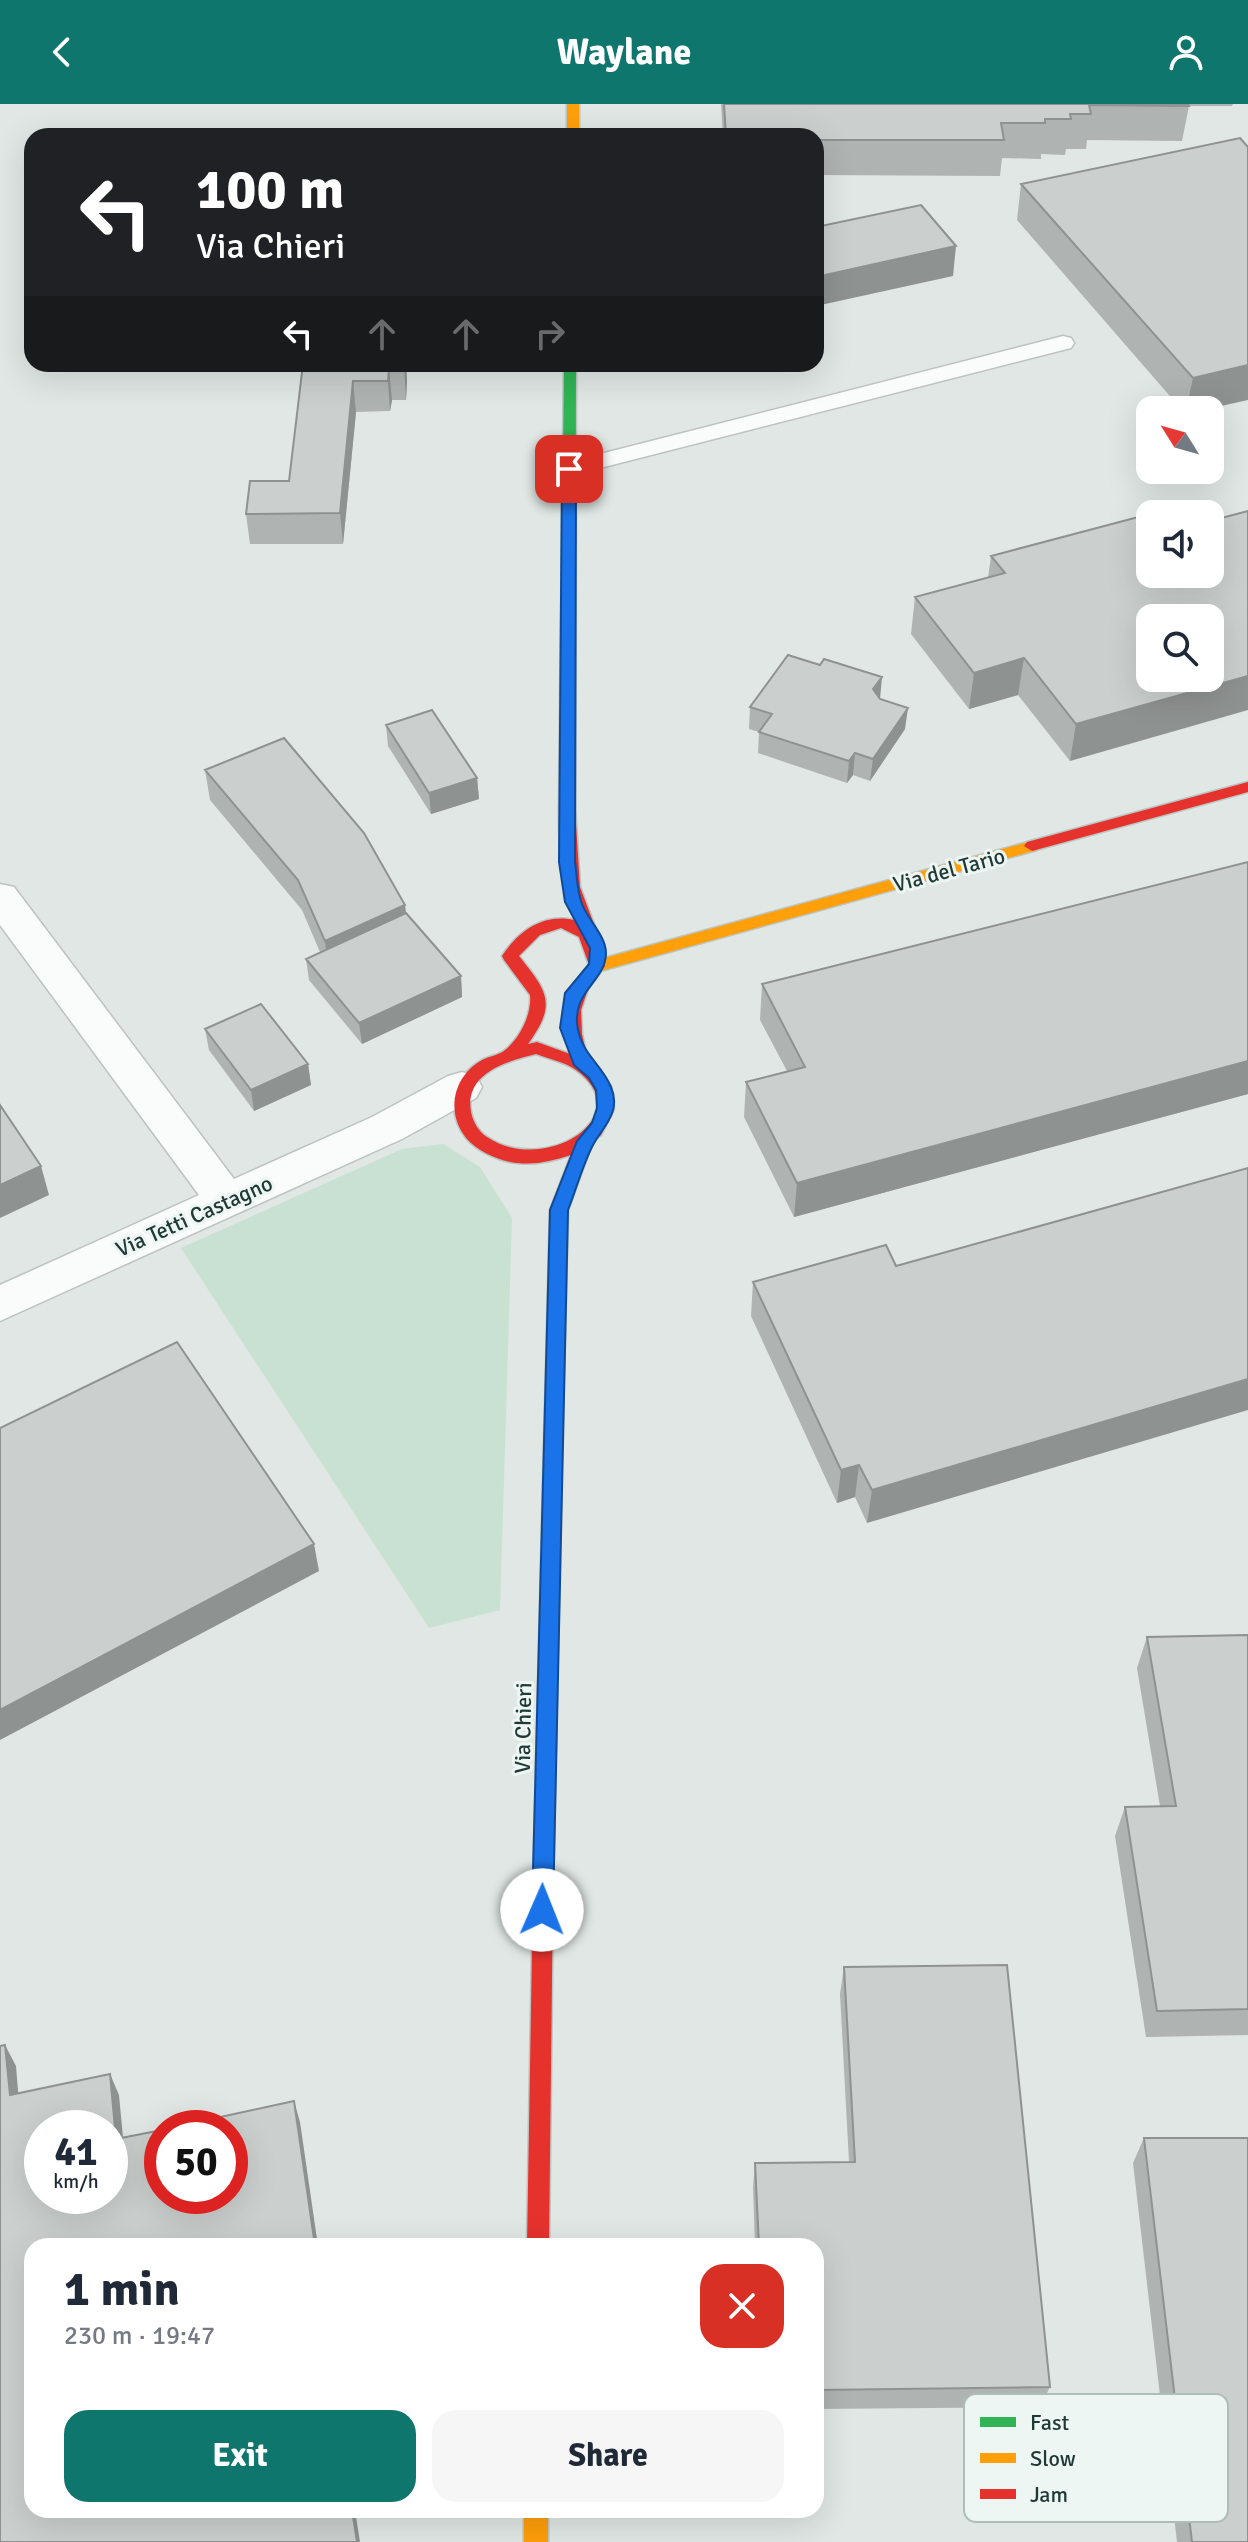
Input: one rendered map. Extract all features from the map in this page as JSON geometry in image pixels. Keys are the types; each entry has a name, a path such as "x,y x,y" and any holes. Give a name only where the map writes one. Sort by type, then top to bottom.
{"main road":[{"path":"573,104 573,128"},
{"path":"570,372 567,862 573,902 595,949"},
{"name":"Via del Tario","path":"649,952 1248,787"},
{"path":"553,886 567,862"},
{"path":"538,909 510,956 521,975 534,983 539,993 534,1023 513,1051 474,1071 462,1087 459,1106 468,1130 494,1151 517,1158 541,1158 565,1152 585,1141"},
{"path":"519,937 542,923 569,923 595,949"},
{"name":"Via Chieri","path":"538,2238 539,2021 559,1210 585,1141 600,1126 606,1108 604,1090 596,1074 580,1061 569,1028 573,993 595,949"},
{"path":"513,1051 560,1052 580,1061"},
{"path":"517,1158 559,1210"},
{"path":"536,2518 536,2542"}],"street":[{"path":"0,897 227,1201"},
{"name":"Via del Tario","path":"595,949 649,952"},
{"name":"Via Tetti Castagno","path":"0,1304 387,1128 462,1087"},
{"name":"Via Tetti Castagno","path":"387,1128 468,1130"}],"lane":[{"path":"569,469 1063,343"}],"green space":[{"path":"443,1144 480,1167 512,1218 500,1610 429,1628 181,1248 402,1149"}],"building":[{"path":"724,104 1188,104 1189,106 1089,105 1091,114 1070,114 1071,119 1045,119 1045,123 1001,123 1004,140 824,140 824,128 726,128"},
{"path":"1240,138 1248,147 1248,365 1193,378 1021,184"},
{"path":"921,205 956,246 824,275 824,225"},
{"path":"302,372 389,372 388,381 353,381 340,513 246,514 250,481 289,481"},
{"path":"1248,511 1248,676 1224,683 1224,604 1136,604 1136,692 1191,692 1076,724 1024,658 974,673 915,597 1005,573 991,556 1136,518 1136,588 1224,588 1224,517"},
{"path":"788,655 820,665 824,659 882,677 873,689 880,699 908,708 873,759 855,753 849,761 759,732 772,714 750,707"},
{"path":"432,710 477,778 429,793 386,725"},
{"path":"284,738 364,833 405,905 325,941 298,880 205,770"},
{"path":"1248,862 1248,1061 797,1183 746,1082 805,1067 762,984"},
{"path":"406,913 461,976 359,1023 306,959"},
{"path":"261,1004 308,1064 251,1090 205,1029"},
{"path":"0,1105 41,1166 0,1185"},
{"path":"1248,1168 1248,1379 872,1490 859,1465 841,1470 753,1282 886,1245 896,1266"},
{"path":"177,1342 314,1544 0,1710 0,1428"},
{"path":"1248,1635 1248,2009 1157,2011 1125,1807 1176,1806 1147,1637"},
{"path":"1007,1965 1050,2387 824,2390 824,2238 759,2238 755,2163 855,2162 844,1967"},
{"path":"5,2045 10,2095 110,2074 113,2110 24,2110 24,2214 128,2214 128,2137 144,2134 144,2214 248,2214 248,2111 294,2101 314,2238 24,2238 24,2518 353,2518 357,2542 0,2542 0,2046"},
{"path":"1144,2138 1248,2138 1248,2542 1192,2542 1190,2522 1228,2522 1228,2394 1174,2394"}],"traffic: fast":[{"path":"567,808 570,372"},
{"path":"543,1889 552,1485"}],"traffic: slow":[{"path":"573,104 573,128"},
{"path":"597,966 1032,846"},
{"path":"536,2518 536,2542"}],"traffic: jam":[{"path":"1032,846 1248,787"},
{"path":"567,808 572,887 589,932"},
{"path":"513,1051 534,1021 539,995 510,956 534,931 561,922 574,925 584,933 592,946 597,966 580,988 573,1010 573,1034 580,1061"},
{"path":"537,1048 581,1065 602,1086 606,1109 594,1131 573,1148 544,1158 512,1157 481,1142 470,1130 462,1111 464,1092 469,1080 488,1064 537,1048"},
{"path":"552,1485 559,1210 585,1141"},
{"path":"538,2238 543,1889"}],"route":[{"path":"542,1910 559,1210 585,1141 600,1126 606,1108 604,1090 596,1074 580,1061 569,1028 573,993 597,966 598,948 573,902 567,862 569,469"}]}
